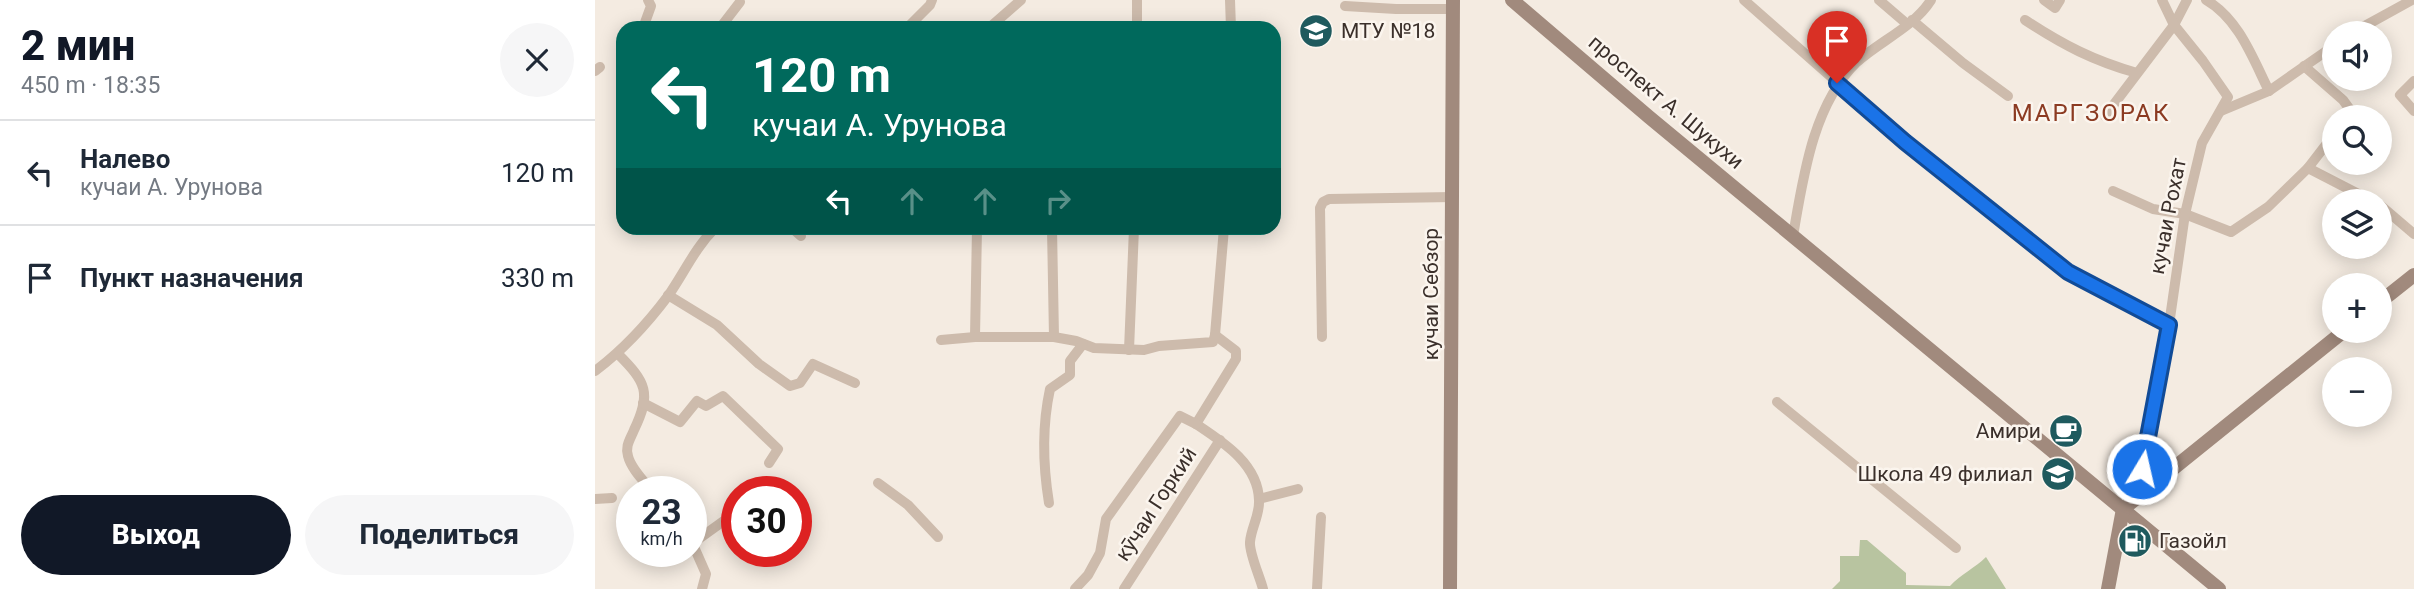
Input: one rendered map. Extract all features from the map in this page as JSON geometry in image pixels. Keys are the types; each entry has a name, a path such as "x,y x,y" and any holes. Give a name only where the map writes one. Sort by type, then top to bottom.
{"main road":[{"name":"проспект А. Шукухи","path":"1512,0 2219,589"},
{"name":"кучаи Себзор","path":"1450,589 1452,4"},
{"path":"2392,292 2414,275"},
{"path":"2108,589 2123,509 2329,343"}],"street":[{"path":"646,21 651,6 648,0"},
{"path":"914,21 932,0"},
{"path":"997,21 1021,0"},
{"path":"1137,0 1137,21"},
{"path":"1230,0 1231,21"},
{"path":"1744,0 1905,142 2068,272 2169,325"},
{"path":"1879,0 2008,96"},
{"path":"1793,236 1808,155 1837,83 1859,61 1910,22 1931,0"},
{"path":"2044,0 2055,8 2060,0"},
{"path":"2162,0 2174,25 2228,97 2222,108"},
{"path":"2105,116 2174,25 2187,0"},
{"path":"2207,0 2241,34 2269,91"},
{"path":"2374,21 2412,0"},
{"path":"725,21 740,2"},
{"path":"1345,6 1397,9 1452,4"},
{"path":"2025,20 2061,43 2104,64 2137,73"},
{"path":"2222,108 2269,91 2322,54"},
{"path":"2304,66 2347,105"},
{"path":"2414,81 2400,95 2414,111"},
{"name":"кучаи Рохат","path":"2138,496 2169,325 2185,214 2203,143 2222,108"},
{"path":"2113,191 2153,209 2185,214 2231,232 2268,207 2322,150"},
{"path":"2308,168 2349,189"},
{"path":"1322,337 1320,208 1323,202 1329,199 1453,197"},
{"path":"2392,215 2414,234"},
{"path":"595,371 618,354 668,295 700,243 708,235"},
{"path":"975,337 977,235"},
{"path":"1052,235 1054,337"},
{"path":"1129,350 1134,235"},
{"path":"941,340 1054,337 1094,348 1129,350 1213,342 1223,235"},
{"path":"668,295 717,325 759,364 790,386 800,383 813,363 855,383"},
{"path":"1196,424 1236,359 1236,351 1215,335"},
{"path":"1049,503 1045,475 1046,409 1050,389 1070,375 1070,361 1083,344"},
{"path":"618,354 635,371 645,388 640,417 626,447 628,460 640,476"},
{"path":"643,403 680,422 697,401 706,406 723,396 778,449 769,463"},
{"path":"1777,402 1956,548"},
{"path":"1075,589 1088,575 1100,553 1106,519 1180,416 1220,440 1237,454 1252,475 1259,499 1256,524 1249,544 1263,589"},
{"name":"кӯчаи Горкий","path":"1124,589 1220,440"},
{"path":"878,483 908,505 938,537"},
{"path":"1259,499 1298,489"},
{"path":"595,499 612,498"},
{"path":"1317,589 1321,517"},
{"path":"702,589 706,574 703,567"}],"green space":[{"path":"1860,540 1867,540 1906,573 1906,585 1950,586 1986,557 2006,589 1832,589 1840,581 1840,556 1859,556"}],"place":[{"name":"МТУ №18","path":"1316,31"},
{"name":"Амири","path":"2066,431"},
{"name":"Школа 49 филиал","path":"2058,474"},
{"name":"Газойл","path":"2135,541"}],"district":[{"name":"МАРГЗОРАК","path":"2091,113"}],"route":[{"path":"1837,83 1905,142 2068,272 2169,325 2142,469"}]}
